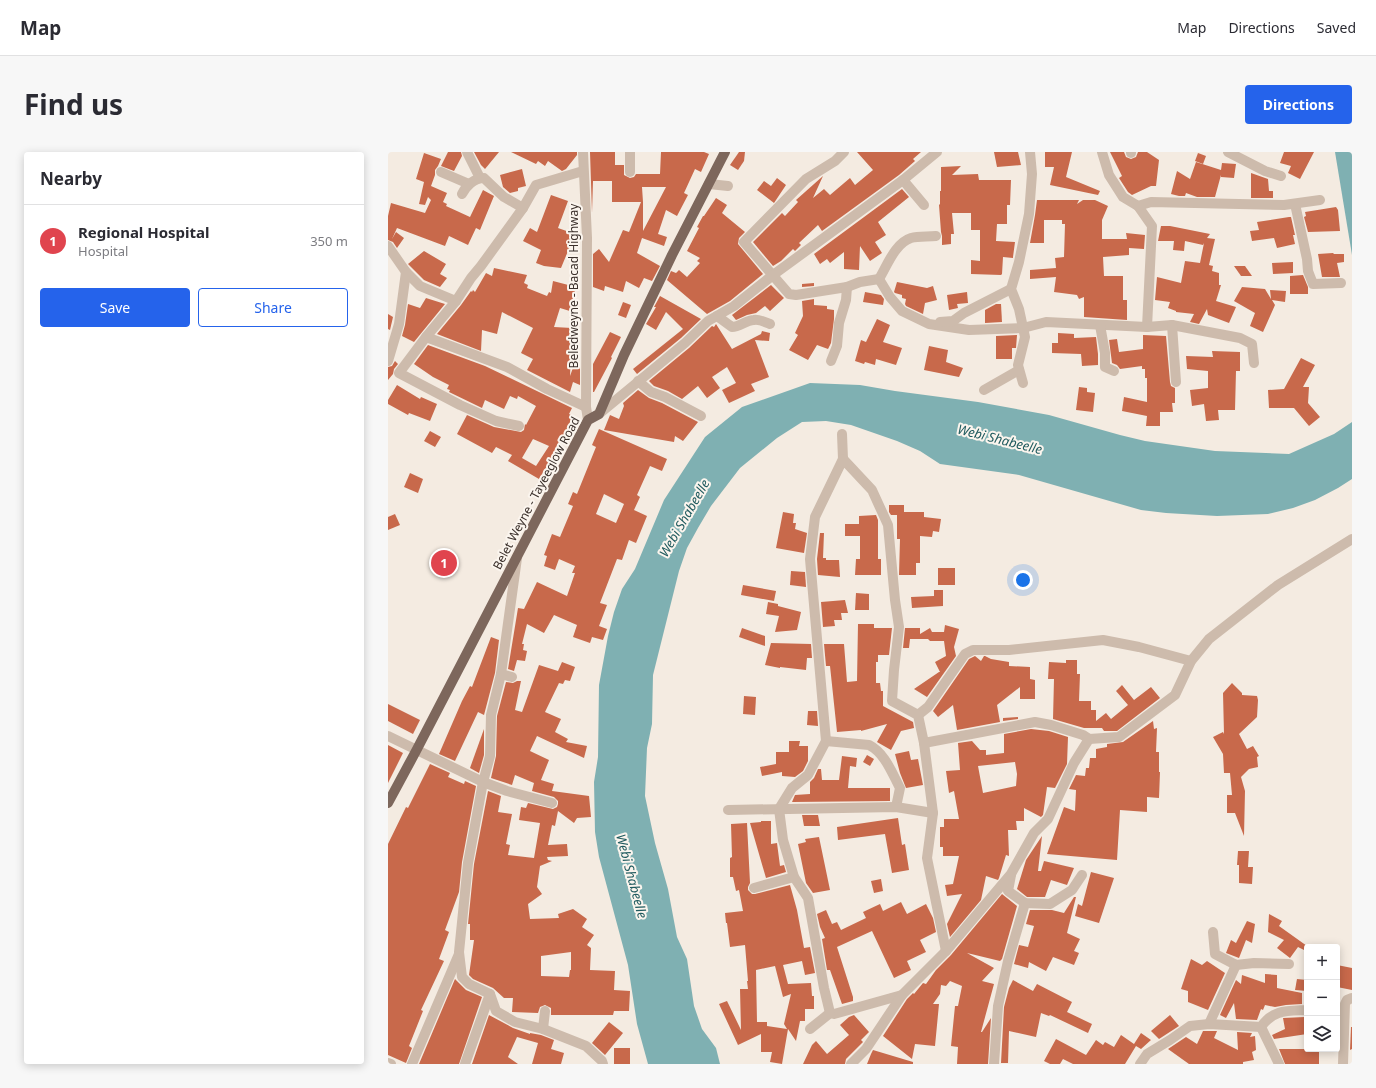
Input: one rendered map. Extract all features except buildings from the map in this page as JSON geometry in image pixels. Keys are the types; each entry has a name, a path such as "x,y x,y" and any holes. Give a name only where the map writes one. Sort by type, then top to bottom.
{"main road":[{"name":"Belet Weyne - Tayeeglow Road","path":"388,803 588,420 598,414 624,355 725,152"}],"street":[{"path":"467,152 480,178"},
{"name":"Beledweyne - Bacad Highway","path":"583,152 587,238 586,407 588,420"},
{"path":"630,152 630,172"},
{"path":"844,152 835,161 806,179 744,242 789,294 796,295 847,287 860,282 879,279"},
{"path":"598,414 685,343 708,321 734,306 773,275 903,180 937,152"},
{"path":"1023,384 1018,364 1025,337 1019,309 1012,289 1029,214 1032,174 1030,152"},
{"path":"1102,152 1109,175 1123,198 1138,206 1152,226 1147,327"},
{"path":"1228,152 1265,171 1281,176"},
{"path":"519,426 496,421 460,405 399,373 456,301 471,278 482,266 523,208 536,185 583,171"},
{"path":"441,172 469,184"},
{"path":"462,194 469,184 480,178 484,178 504,197 523,208"},
{"path":"903,180 924,205"},
{"path":"709,184 728,186"},
{"path":"1138,206 1151,202 1276,205 1320,200"},
{"path":"1295,204 1307,259 1308,271 1313,284 1341,283"},
{"path":"879,279 896,250 903,242 911,238 936,236"},
{"path":"388,246 406,272 420,286 456,301"},
{"path":"388,361 399,324 406,272"},
{"path":"879,279 890,297 902,311 929,324 969,330 1023,328 1046,322 1147,327 1172,325 1240,338 1252,344 1254,362"},
{"path":"831,361 837,346 839,323 846,300 847,287"},
{"path":"929,324 953,321 964,313 1012,289"},
{"path":"717,316 732,327 737,327 756,319 770,324"},
{"path":"1100,325 1105,353 1105,367 1114,371"},
{"path":"1172,325 1176,382"},
{"path":"426,337 507,367 586,407"},
{"path":"984,390 1019,370"},
{"path":"638,381 651,392 665,397 701,416"},
{"path":"830,1013 808,898 794,877 783,840 779,809 792,788 808,775 826,741 810,559 815,517 843,459 842,434"},
{"path":"843,459 872,490 888,525 899,627 892,701 918,715 924,743 933,813 927,858 946,951"},
{"path":"924,743 1035,722 1052,725 1083,735 1089,739 1119,737 1175,695 1191,661 1209,639 1278,584 1352,539"},
{"path":"518,554 501,674 491,715 490,756 483,782 468,863 459,952 462,978 469,984 490,994 496,1011 515,1022 544,1030 586,1046 602,1061 603,1064"},
{"path":"918,715 928,707 965,654 973,650 1009,650 1103,640 1139,647 1191,661"},
{"path":"501,674 512,677"},
{"path":"388,736 416,751 507,792 552,803"},
{"path":"851,1064 866,1049 902,995 946,951 1011,874 1034,833 1048,819 1074,763 1089,739"},
{"path":"826,741 869,745 874,748 882,756 900,788 896,807"},
{"path":"728,810 896,807 933,813"},
{"path":"1011,874 1008,891 1025,902 1050,904 1072,890 1082,875"},
{"path":"754,888 794,877"},
{"path":"994,1064 998,1006 1008,961 1025,902"},
{"path":"1213,932 1215,954 1236,965 1254,963 1289,964"},
{"path":"412,1064 459,952"},
{"path":"1209,1024 1236,965"},
{"path":"465,1064 490,994"},
{"path":"810,1030 830,1013 834,1014 902,995"},
{"path":"1343,1064 1345,1003"},
{"path":"544,1030 545,1010"},
{"path":"1262,1027 1267,1019 1278,1012 1304,1010"},
{"path":"1140,1064 1147,1054 1174,1041 1190,1026 1209,1024 1262,1027"},
{"path":"1262,1027 1279,1064"}],"water":[{"path":"1335,152 1352,152 1352,255"},
{"name":"Webi Shabeelle","path":"810,383 860,385 978,402 1049,415 1145,441 1215,451 1289,454 1334,434 1352,422 1352,479 1315,500 1293,508 1268,514 1217,516 1166,513 1141,510 1019,475 940,464 920,451 897,441 851,425 826,421 802,422 777,438 740,468 711,506 687,548 679,571 653,675 652,724 647,748 645,796 655,843 668,889 677,937 687,959 694,1006 702,1029 716,1048 720,1064 648,1064 637,1024 628,965 599,857 595,832 594,782 598,757 599,685 608,636 622,589 635,569 664,500 705,437 742,407"}],"place":[{"name":"Regional Hospital","path":"444,563"}]}
